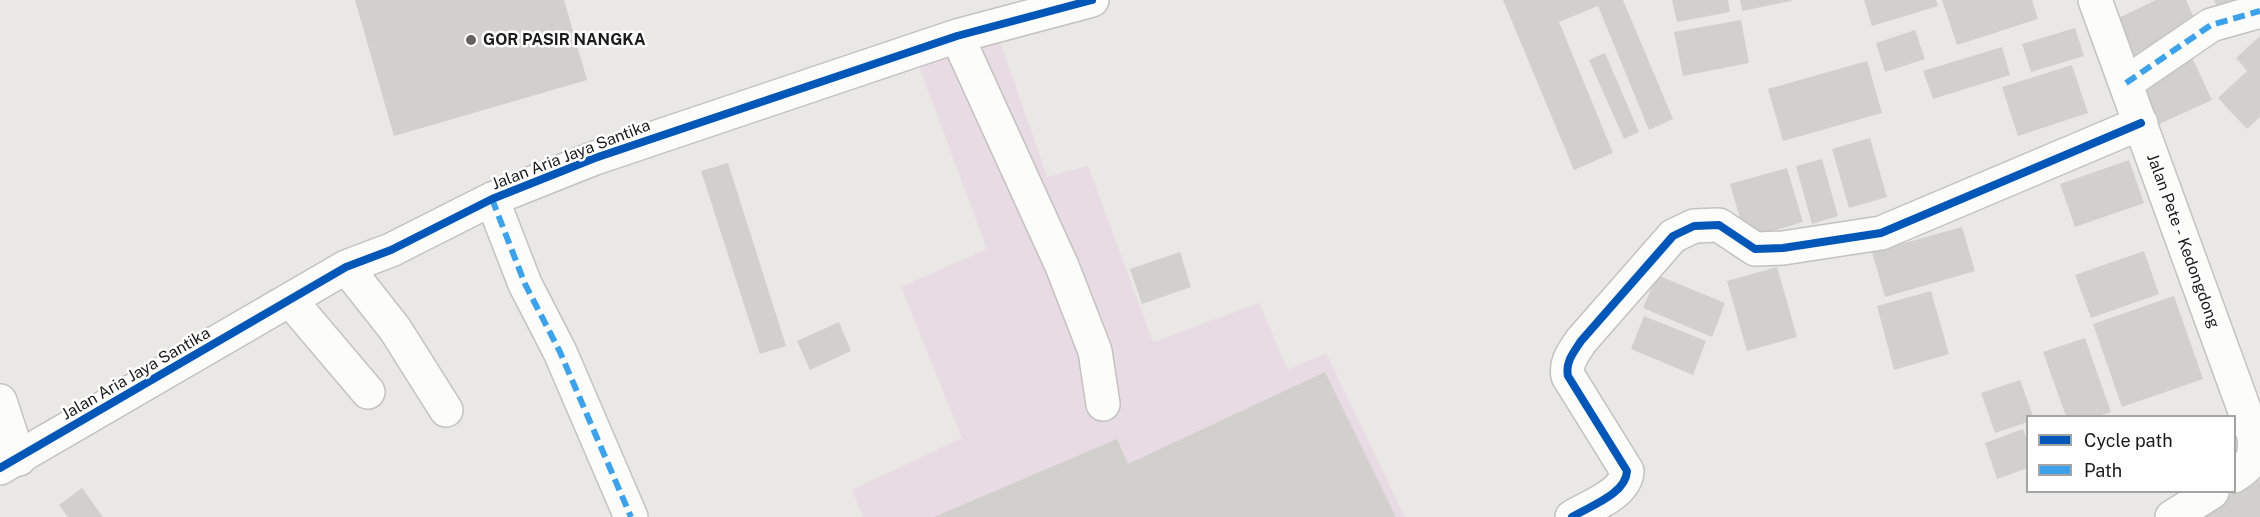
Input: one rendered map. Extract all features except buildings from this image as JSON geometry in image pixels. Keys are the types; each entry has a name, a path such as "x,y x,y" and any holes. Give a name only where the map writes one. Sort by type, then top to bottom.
{"street":[{"name":"Jalan Aria Jaya Santika","path":"9,464 346,267 391,250 492,199 606,154 957,36 1092,0"},
{"name":"Jalan Pete - Kedongdong","path":"2103,2 2126,83 2254,436 2256,454 2250,466 2236,475"},
{"path":"2126,83 2211,25 2260,11"},
{"path":"957,36 1062,266 1095,351 1103,404"},
{"path":"1572,517 1619,489 1626,481 1627,471 1568,376 1566,368 1581,341 1673,236 1694,225 1719,225 1755,249 1783,248 1881,233 2140,123"},
{"path":"492,199 525,284 560,352 631,517"},
{"path":"346,267 395,329 446,410"},
{"path":"290,300 368,392"},
{"path":"0,401 9,464"},
{"path":"2172,517 2210,493"}],"shaded area":[{"path":"990,12 1047,177 1088,166 1153,342 1259,303 1288,370 1326,353 1405,517 863,517 852,490 962,438 901,287 987,249 907,34"}],"marked path":[{"path":"2126,83 2211,25 2260,11"},
{"path":"492,199 525,284 560,352 631,517"}],"cycle path":[{"path":"0,468 346,267 391,250 492,199 595,158 957,36 1092,0"},
{"path":"1572,517 1614,493 1621,486 1627,471 1568,376 1569,362 1581,341 1673,236 1694,226 1719,225 1755,249 1783,248 1881,233 2141,123"}],"place":[{"name":"GOR PASIR NANGKA","path":"471,40"}]}
